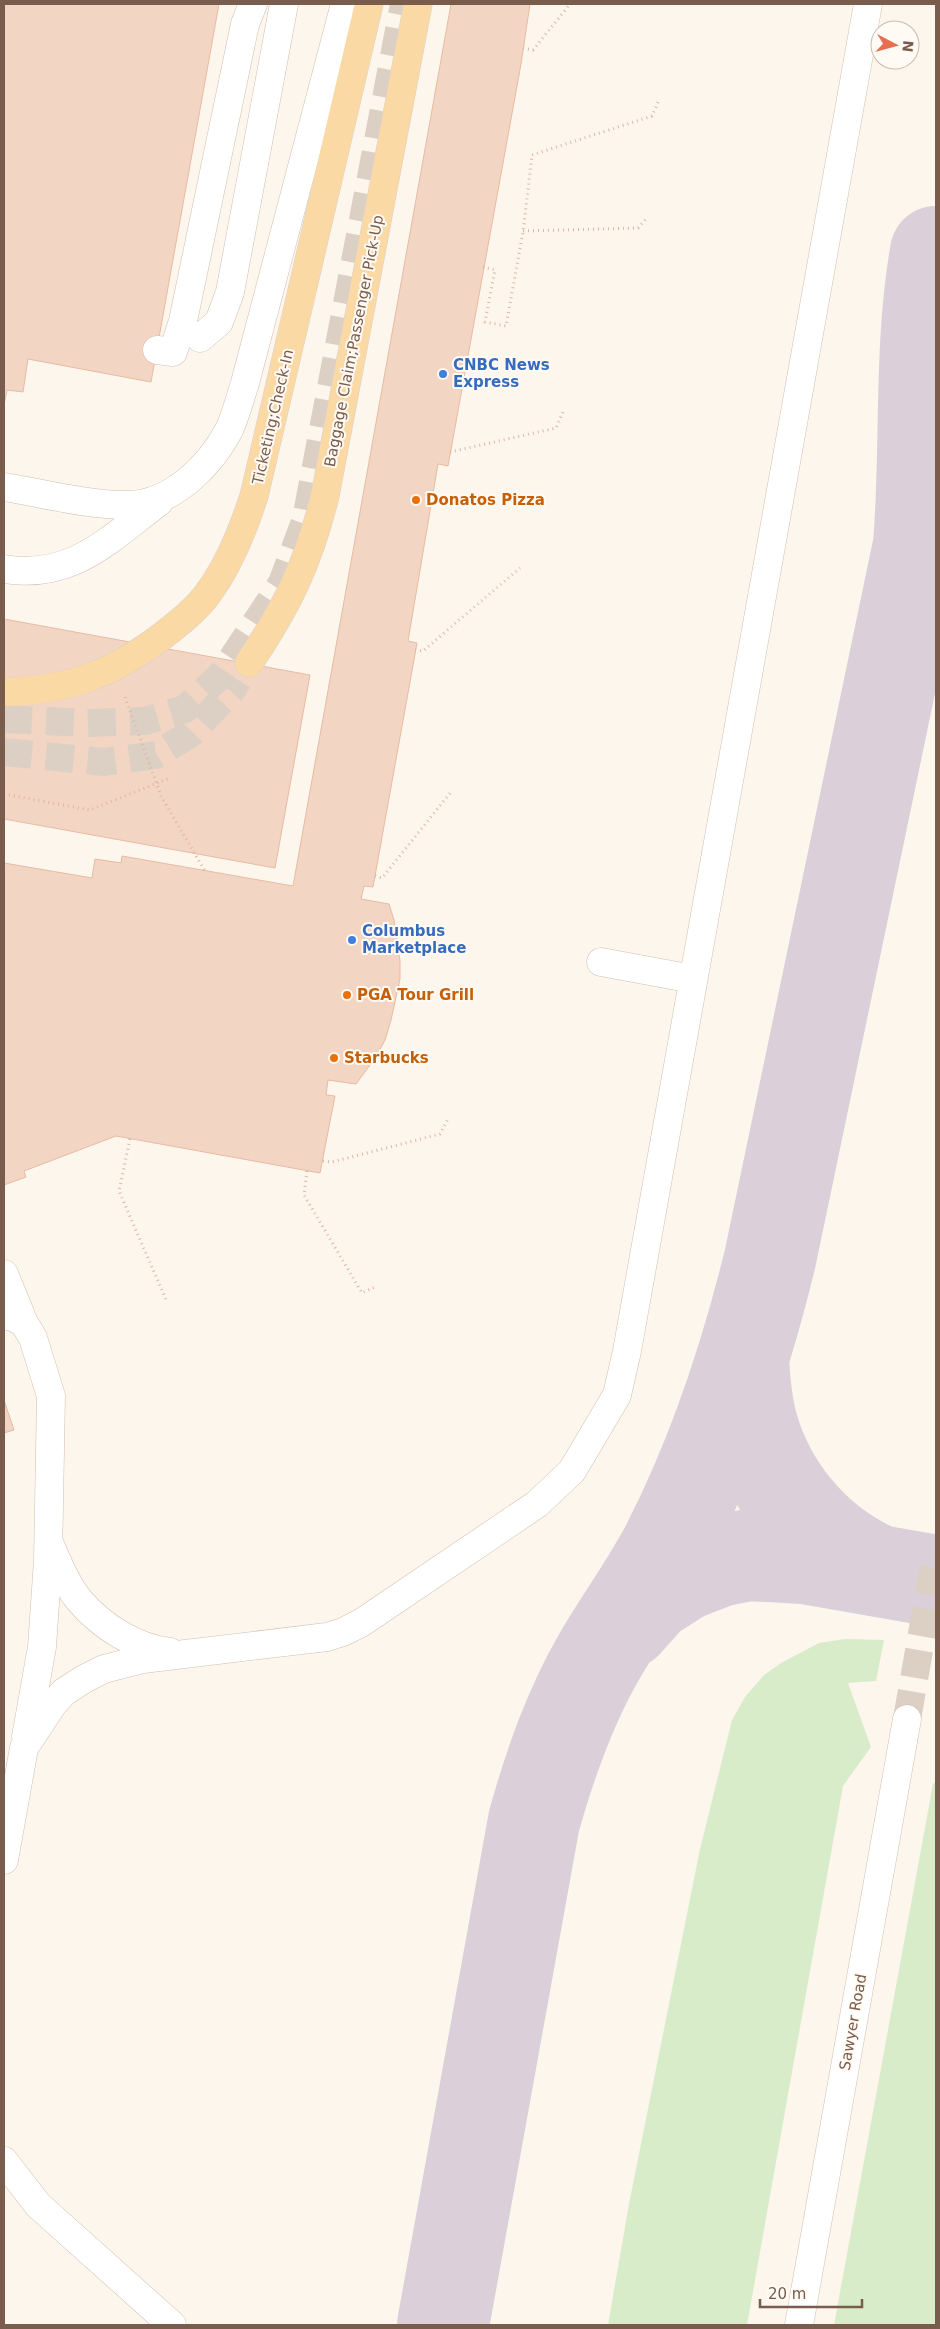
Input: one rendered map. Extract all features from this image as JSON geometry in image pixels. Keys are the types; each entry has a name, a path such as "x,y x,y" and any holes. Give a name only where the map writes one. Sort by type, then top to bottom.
{"main road":[{"name":"Ticketing;Check-In","path":"4,692 62,687 114,668 150,646 180,622 208,594 242,532 262,465 369,4"},
{"name":"Baggage Claim;Passenger Pick-Up","path":"249,664 282,613 296,585 308,557 319,519 418,4"}],"street":[{"path":"157,350 173,352 183,321 246,24 253,4"},
{"path":"200,338 219,322 230,292 284,4"},
{"path":"4,569 16,571 56,569 83,558 180,487 208,462 220,446 237,407 344,4"},
{"path":"24,1748 64,1692 104,1669 143,1659 327,1637 361,1623 537,1504 572,1471 618,1395 868,4"},
{"path":"4,487 130,505 163,496 180,487"},
{"path":"601,962 693,979"},
{"path":"4,1274 14,1320 34,1338 51,1396 48,1560 42,1646 4,1860"},
{"path":"47,1539 78,1599 98,1619 127,1638 143,1645 163,1651 189,1653"},
{"name":"Sawyer Road","path":"799,2325 907,1719"},
{"path":"4,2161 38,2206 172,2325"}],"path":[{"path":"523,48 534,50 570,4"},
{"path":"483,267 496,270 485,322 506,326 523,232 532,155 652,116 659,100"},
{"path":"523,232 638,228 647,218"},
{"path":"450,452 556,428 564,412"},
{"path":"415,650 423,651 520,568"},
{"path":"114,668 161,796 204,870"},
{"path":"4,794 90,810 170,778"},
{"path":"374,876 382,878 451,792"},
{"path":"323,1161 332,1162 440,1134 448,1119"},
{"path":"130,1139 119,1191 167,1302"},
{"path":"308,1171 304,1195 362,1293 377,1286"}],"green space":[{"path":"845,1639 884,1640 876,1681 848,1683 871,1747 843,1786 747,2325 608,2325 629,2204 700,1849 732,1720 745,1697 764,1675 781,1663 819,1643"},
{"path":"936,1782 936,2325 834,2325 933,1784"}],"building":[{"path":"4,4 219,4 151,382 28,359 23,392 7,390 4,405"},
{"path":"451,4 530,4 521,64 448,466 438,464 408,641 417,643 373,887 364,886 361,899 389,904 394,920 400,961 400,979 385,1040 376,1057 356,1084 328,1080 326,1095 335,1096 320,1173 116,1136 24,1171 26,1177 4,1185 4,863 92,878 95,859 121,863 122,856 293,886"},
{"path":"4,619 310,675 275,868 4,819"},
{"path":"4,1400 14,1430 4,1433"}],"taxiway":[{"path":"443,2325 534,1821 540,1800 561,1737 578,1697 599,1657 668,1544 700,1475 739,1369 770,1259 919,545 927,325 936,252"},
{"path":"743,1357 748,1408 752,1425 770,1470 783,1491 814,1528 853,1558 874,1569"},
{"path":"626,1623 650,1596 683,1575 719,1561 749,1555 804,1558 936,1581"}],"tunnel":[{"path":"4,719 86,723 145,721 185,709 222,674 282,583 306,519 404,4"},
{"path":"4,752 104,762 156,755 190,734 232,690 238,680"},
{"path":"907,1719 936,1554"}],"place":[{"name":"CNBC News Express","path":"443,374"},
{"name":"Donatos Pizza","path":"416,500"},
{"name":"Columbus Marketplace","path":"352,940"},
{"name":"PGA Tour Grill","path":"347,995"},
{"name":"Starbucks","path":"334,1058"}]}
